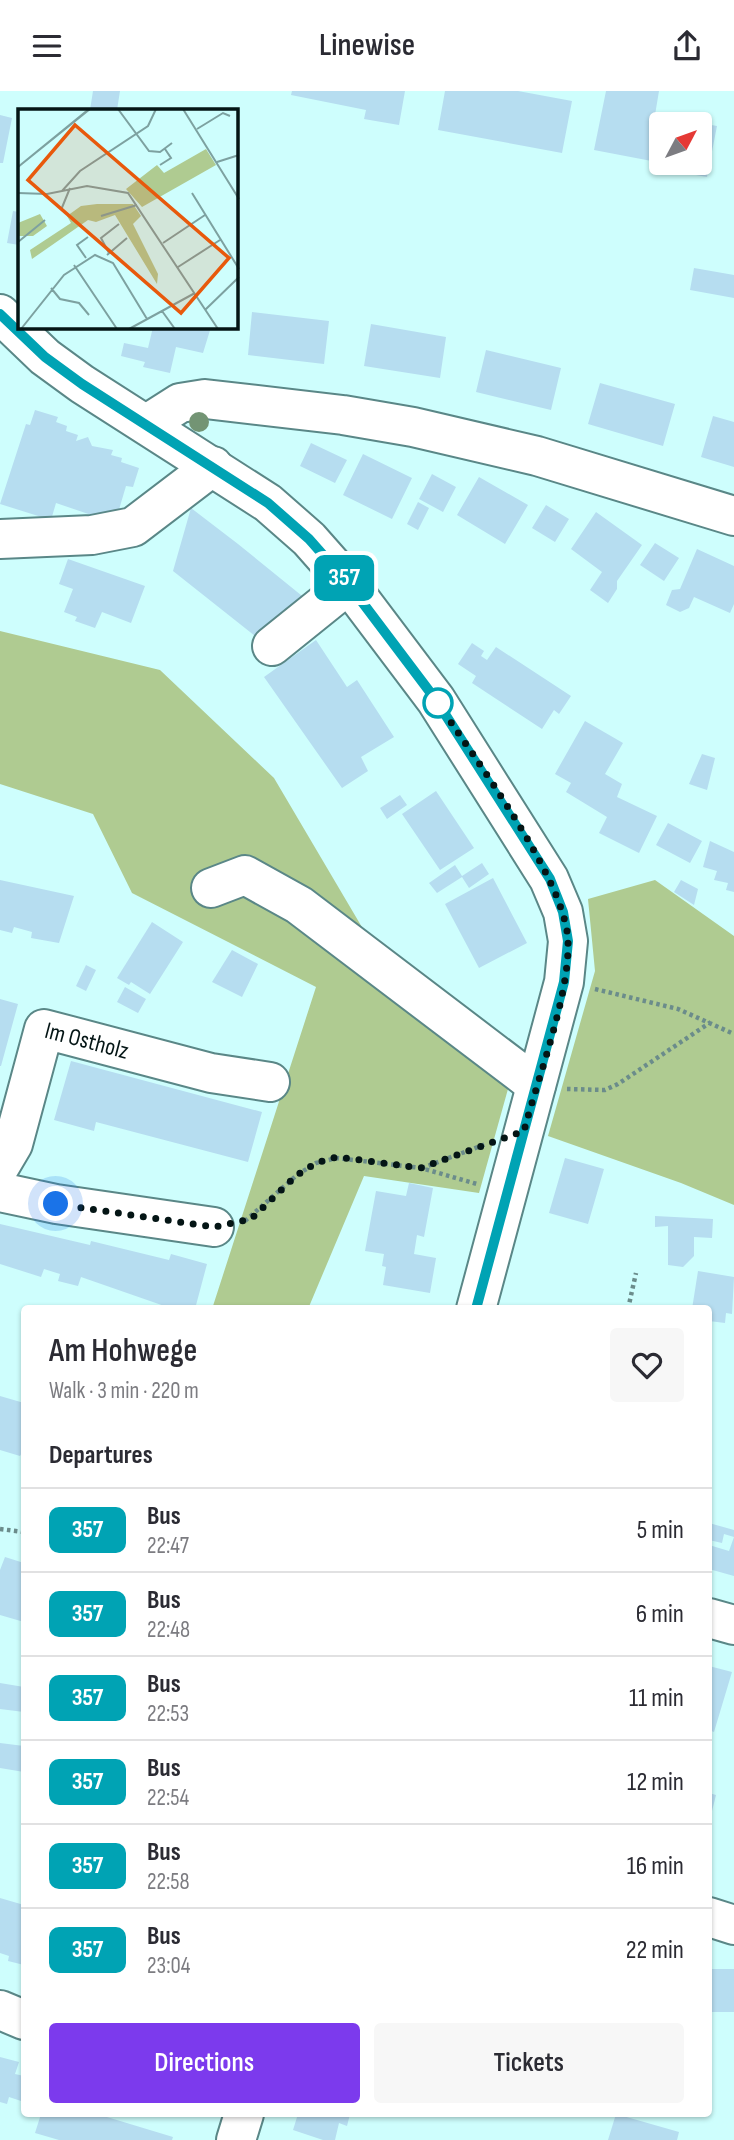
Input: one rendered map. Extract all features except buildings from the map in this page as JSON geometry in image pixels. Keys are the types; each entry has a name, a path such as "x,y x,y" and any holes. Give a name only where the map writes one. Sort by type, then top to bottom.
{"street":[{"path":"0,314 45,357 268,503 309,539 349,584 436,700 550,879 563,912 568,941 564,982 477,1305"},
{"path":"147,424 180,403 205,399 246,402 413,426 537,456 734,516"},
{"path":"0,538 92,535 133,527 206,461 215,427 246,402"},
{"path":"272,646 349,584"},
{"path":"211,888 245,876 299,905 536,1085"},
{"name":"Im Ostholz","path":"0,1166 13,1144 44,1029 211,1073 270,1082"},
{"path":"0,1192 56,1204 214,1227"},
{"path":"712,1619 734,1625"},
{"path":"712,1918 734,1925"},
{"path":"0,2010 21,2019"},
{"path":"236,2140 243,2117"}],"path":[{"path":"564,982 678,1009 734,1034"},
{"path":"536,1085 605,1090 638,1072 711,1022"},
{"path":"421,1168 524,1131"},
{"path":"214,1227 251,1219 297,1175 316,1163 337,1157 421,1168 508,1194"},
{"path":"629,1305 636,1273"},
{"path":"0,1529 21,1532"}],"green space":[{"path":"0,631 160,670 274,778 366,934 518,1053 479,1193 364,1176 310,1305 213,1305 316,987 132,893 93,814 0,784"},
{"path":"655,880 734,936 734,1205 681,1183 548,1136 595,971 588,899"}],"bus line":[{"name":"357","path":"0,314 45,357 82,384 268,503 309,539 347,582 436,700 550,879 563,912 568,941 564,982 477,1305"}],"route":[{"path":"56,1204 214,1227 240,1223 251,1219 297,1175 316,1163 337,1157 421,1168 524,1131 564,982 568,941 563,912 550,879 436,700 438,703"}]}
